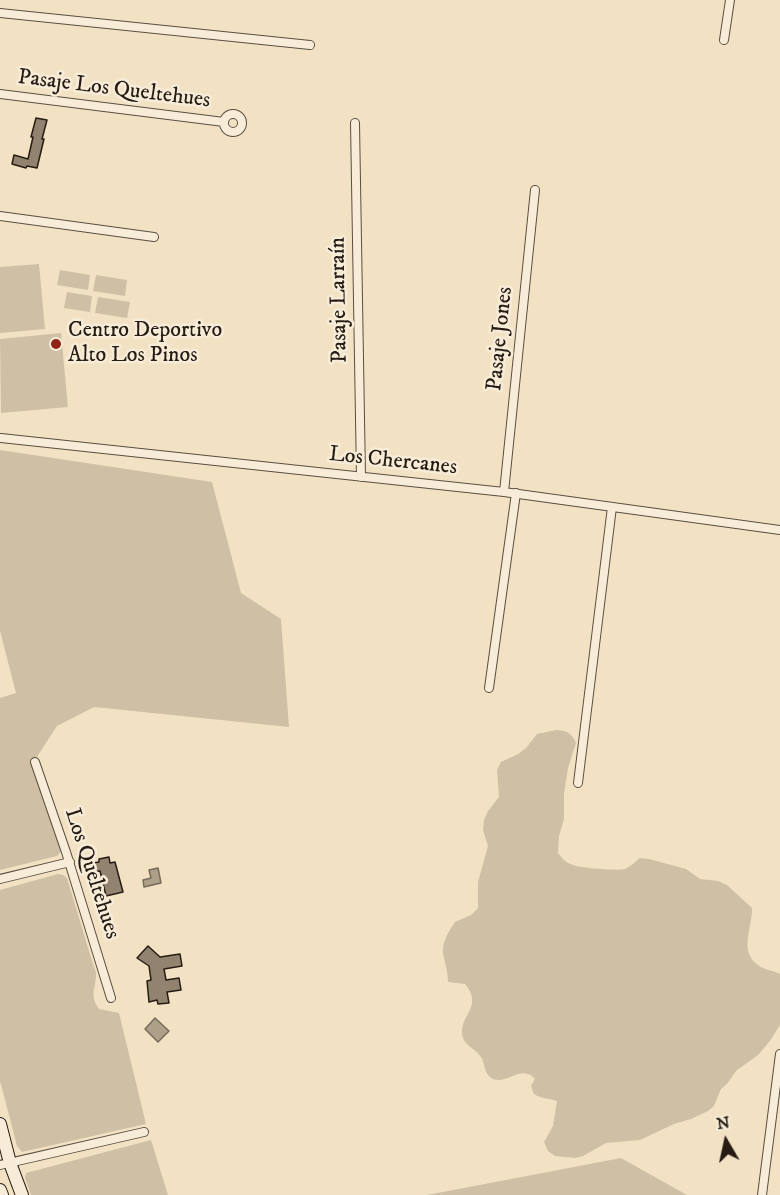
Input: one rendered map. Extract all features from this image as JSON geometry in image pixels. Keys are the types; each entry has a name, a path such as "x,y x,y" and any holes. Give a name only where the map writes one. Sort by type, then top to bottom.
{"main road":[{"path":"0,1124 5,1164 22,1195"},
{"path":"0,1190 2,1195"}],"street":[{"path":"724,40 730,0"},
{"path":"0,13 310,45"},
{"name":"Pasaje Los Queltehues","path":"0,94 224,122"},
{"name":"Pasaje Larraín","path":"355,123 361,477"},
{"name":"Pasaje Jones","path":"504,492 534,190"},
{"path":"0,216 154,237"},
{"name":"Los Chercanes","path":"0,438 516,493 780,530"},
{"path":"489,688 516,493"},
{"path":"578,783 612,507"},
{"name":"Los Queltehues","path":"36,762 111,998"},
{"path":"0,879 69,862"},
{"path":"762,1195 780,1054"},
{"path":"5,1164 144,1131"}],"shaded area":[{"path":"39,264 45,329 0,333 0,267"},
{"path":"60,270 90,275 88,290 57,285"},
{"path":"96,275 127,280 125,296 93,291"},
{"path":"67,292 92,296 90,312 64,308"},
{"path":"98,297 130,302 127,318 95,313"},
{"path":"61,333 68,407 1,413 0,339"},
{"path":"0,450 212,482 241,593 281,619 289,727 94,707 57,726 33,763 61,851 57,856 0,870 0,698 16,693 0,631"},
{"path":"556,730 568,733 576,743 568,768 564,794 564,819 559,836 558,853 568,863 577,866 615,870 625,869 640,858 649,859 686,869 700,879 718,881 727,885 752,908 748,946 752,959 760,967 780,974 780,1025 758,1055 736,1071 721,1089 714,1106 691,1119 674,1124 640,1140 606,1143 575,1158 555,1156 548,1151 544,1142 553,1126 557,1101 534,1094 531,1086 535,1079 529,1074 518,1074 503,1080 493,1079 488,1075 479,1054 464,1041 463,1025 472,1004 472,998 465,984 448,982 443,953 448,933 455,922 471,915 478,908 478,882 488,846 483,830 484,820 499,797 497,770 501,762 526,748 537,734"},
{"path":"158,868 161,883 144,887 143,880 151,878 149,870"},
{"path":"58,874 67,878 95,970 96,1004 99,1009 119,1013 146,1124 22,1152 17,1146 0,1081 0,890"},
{"path":"155,1018 169,1031 158,1042 145,1029"},
{"path":"151,1140 168,1195 31,1195 25,1178 26,1173"},
{"path":"621,1158 687,1195 427,1195"}],"building":[{"path":"36,118 47,120 37,168 12,164 14,155 28,159"},
{"path":"109,857 110,863 115,862 123,892 106,896 100,871 94,872 92,863"},
{"path":"148,946 160,957 180,954 182,966 164,969 166,980 179,978 181,990 167,992 169,1003 158,1004 157,1000 149,1002 147,981 151,980 149,966 137,958"}],"place":[{"name":"Centro Deportivo Alto Los Pinos","path":"56,344"}]}
